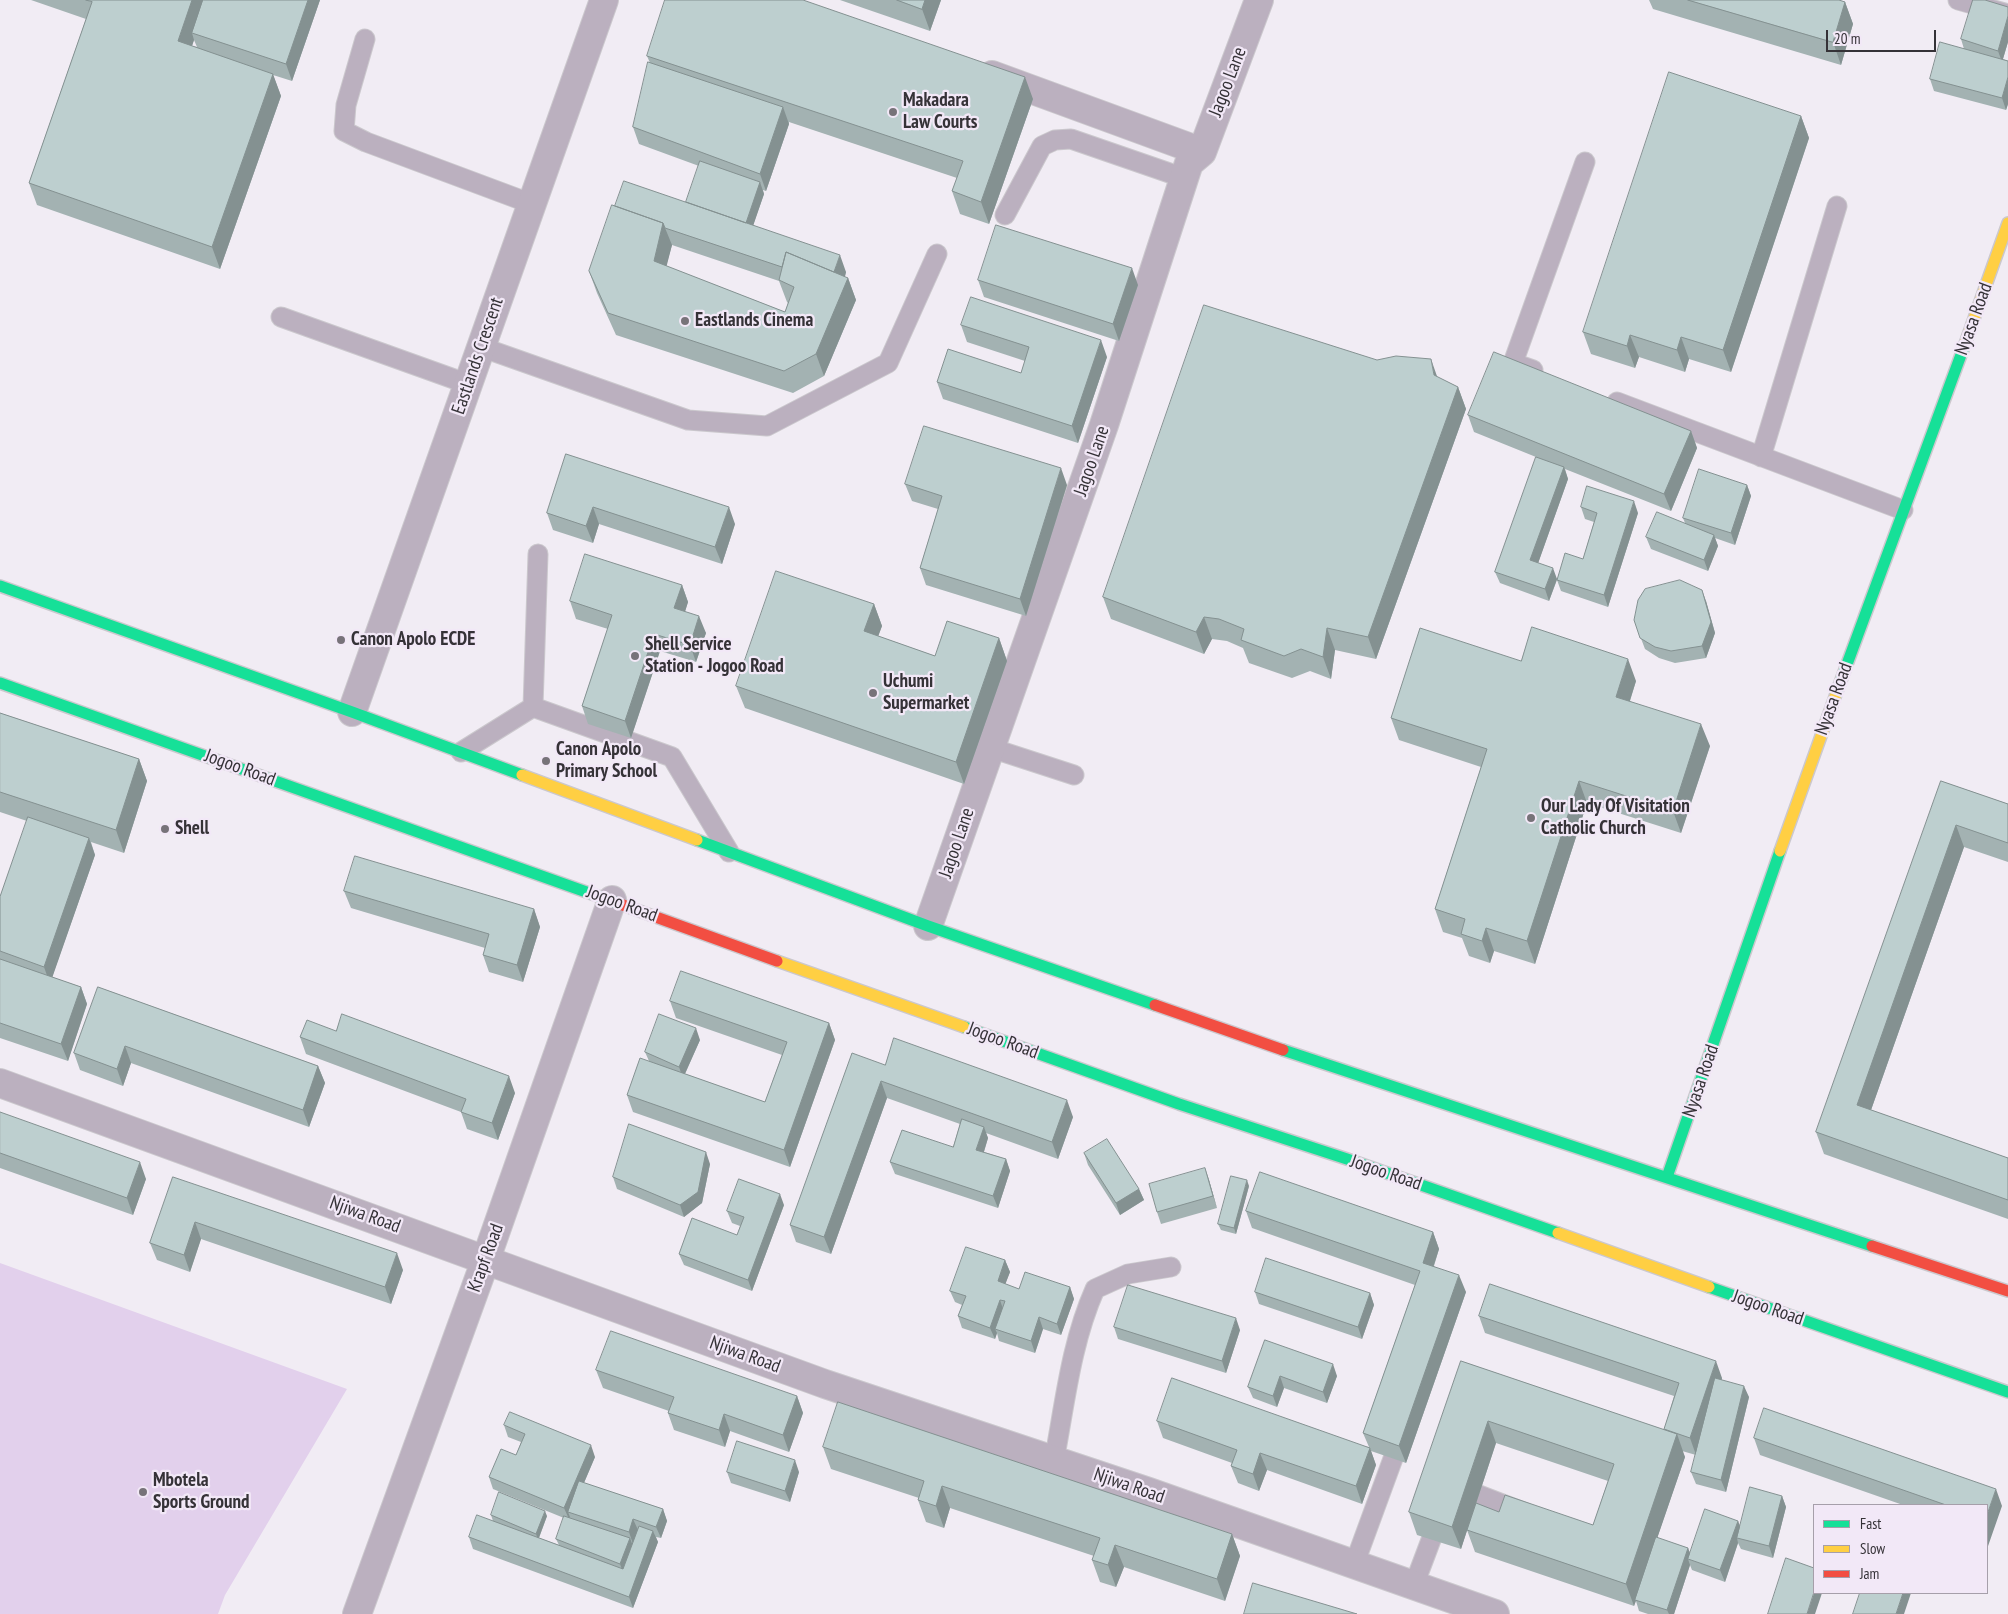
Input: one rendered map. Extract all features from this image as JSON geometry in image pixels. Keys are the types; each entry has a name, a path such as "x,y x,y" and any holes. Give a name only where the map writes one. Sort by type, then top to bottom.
{"main road":[{"name":"Nyasa Road","path":"1667,1177 1810,767 2008,223"},
{"path":"0,586 352,712 928,926 1318,1062 2008,1291"},
{"name":"Jogoo Road","path":"0,683 1179,1104 1356,1162 2008,1392"}],"street":[{"name":"Eastlands Crescent","path":"352,712 604,0"},
{"name":"Jagoo Lane","path":"928,926 1104,425 1189,163 1202,152 1259,0"},
{"path":"967,66 1202,152"},
{"name":"Krapf Road","path":"357,1614 486,1259 612,900"},
{"name":"Njiwa Road","path":"0,1083 825,1384 1149,1492 1495,1614"}],"lane":[{"path":"1958,0 2008,14"},
{"path":"365,39 346,105 344,131 366,142 532,204"},
{"path":"1005,215 1042,146 1055,140 1071,139 1184,178"},
{"path":"1550,376 1513,363 1585,162"},
{"path":"1761,456 1837,206"},
{"path":"481,347 688,420 767,426 888,363 937,254"},
{"path":"281,317 468,384"},
{"path":"1596,394 1903,510"},
{"path":"533,707 538,554"},
{"path":"461,752 533,707"},
{"path":"533,707 672,758 729,852"},
{"path":"991,748 1074,775"},
{"path":"1054,1461 1073,1356 1084,1313 1095,1290 1128,1274 1171,1267"},
{"path":"1354,1564 1406,1422"},
{"path":"1414,1585 1452,1485 1545,1520"}],"shaded area":[{"name":"Mbotela Sports Ground","path":"0,1263 347,1389 225,1595 218,1614 0,1614"}],"building":[{"path":"86,0 192,0 178,41 273,74 212,247 29,183 92,2"},
{"path":"203,0 308,0 286,64 192,33"},
{"name":"Makadara Law Courts","path":"665,0 803,0 1025,77 981,202 952,191 963,161 647,56"},
{"path":"897,0 925,0 922,9"},
{"path":"1688,0 1839,0 1845,2 1833,42"},
{"path":"1973,0 1985,0 2008,7 2008,16 1998,51 1961,39"},
{"path":"1940,42 2008,61 2008,77 2002,98 1930,79"},
{"path":"648,62 783,107 760,174 633,127"},
{"path":"1669,72 1801,116 1723,350 1681,337 1677,350 1630,335 1627,346 1583,332"},
{"path":"700,161 760,182 746,223 686,202"},
{"path":"624,181 840,255 834,272 786,252 782,267 665,228 663,223 615,206"},
{"name":"Eastlands Cinema","path":"612,205 663,223 654,261 785,312 794,287 779,280 786,252 848,278 816,354 784,371 608,313 589,271"},
{"path":"996,225 1132,268 1113,324 978,280"},
{"path":"971,297 1101,340 1072,426 937,382 948,349 1021,373 1029,347 961,325"},
{"path":"1204,305 1377,360 1396,356 1431,359 1434,375 1458,387 1368,637 1327,628 1323,657 1301,649 1284,656 1241,640 1244,629 1219,619 1204,617 1196,632 1103,597"},
{"path":"1494,352 1691,431 1664,494 1468,415"},
{"path":"924,426 1061,468 1020,599 920,568 942,496 905,484"},
{"path":"566,454 729,507 715,547 593,507 586,526 547,513"},
{"path":"1536,457 1564,467 1530,560 1553,568 1545,589 1495,572"},
{"path":"1699,469 1747,485 1731,533 1683,518"},
{"path":"1587,486 1634,501 1604,595 1557,580 1565,553 1583,559 1597,513 1581,507"},
{"path":"1657,512 1714,535 1704,560 1646,537"},
{"name":"Shell Service Station - Jogoo Road","path":"585,554 682,585 674,608 699,616 690,645 654,634 625,721 582,706 612,615 570,601"},
{"name":"Uchumi Supermarket","path":"776,571 874,604 864,631 935,656 947,621 999,638 956,762 736,686"},
{"path":"1680,580 1702,590 1711,622 1702,646 1671,651 1655,647 1640,638 1634,620 1638,600 1645,589"},
{"name":"Our Lady Of Visitation Catholic Church","path":"1532,627 1628,659 1616,697 1701,724 1673,811 1579,781 1527,941 1486,928 1482,941 1461,934 1465,919 1435,909 1487,749 1391,718 1420,628 1521,661"},
{"path":"0,713 139,759 116,830 0,792"},
{"path":"1941,781 2008,804 2008,843 1956,825 1857,1105 2008,1158 2008,1200 1816,1132"},
{"path":"28,817 89,838 44,967 0,951 0,897"},
{"path":"355,856 534,909 517,965 483,955 489,934 344,891"},
{"path":"0,959 81,987 61,1044 0,1023"},
{"path":"681,971 829,1023 784,1150 627,1095 640,1058 765,1102 787,1042 670,1001"},
{"path":"98,987 318,1066 303,1110 125,1046 117,1069 74,1053"},
{"path":"342,1014 509,1076 492,1123 461,1112 466,1099 300,1037 307,1020 336,1031"},
{"path":"659,1014 696,1028 679,1067 645,1052"},
{"path":"894,1038 1067,1100 1052,1142 881,1081 824,1237 790,1225 852,1053 885,1065"},
{"path":"0,1112 140,1162 127,1198 0,1153"},
{"path":"962,1119 984,1127 976,1150 1006,1159 993,1196 890,1162 902,1130 953,1147"},
{"path":"629,1124 706,1152 698,1192 680,1205 613,1177"},
{"path":"1107,1139 1139,1189 1116,1203 1084,1153"},
{"path":"1205,1168 1213,1196 1157,1212 1149,1184"},
{"path":"1260,1172 1433,1232 1423,1263 1459,1275 1399,1446 1363,1433 1420,1271 1246,1211"},
{"path":"1231,1176 1247,1180 1234,1228 1218,1224"},
{"path":"173,1177 397,1253 385,1287 195,1222 184,1255 150,1243"},
{"path":"739,1179 780,1194 748,1280 679,1254 692,1218 737,1235 744,1217 727,1211"},
{"path":"966,1247 1005,1260 998,1281 1019,1289 1025,1272 1070,1287 1057,1324 1039,1317 1031,1341 995,1329 1005,1301 1000,1300 990,1328 958,1316 966,1296 950,1291"},
{"path":"1266,1258 1370,1293 1358,1327 1255,1292"},
{"path":"1490,1284 1716,1361 1690,1438 1664,1429 1679,1383 1479,1316"},
{"path":"1128,1285 1236,1318 1222,1361 1114,1327"},
{"path":"611,1331 797,1396 783,1435 724,1414 719,1430 668,1413 674,1397 596,1370"},
{"path":"1265,1340 1333,1364 1323,1392 1280,1376 1273,1396 1248,1387"},
{"path":"1461,1361 1677,1434 1626,1584 1467,1530 1476,1503 1499,1512 1505,1495 1593,1525 1614,1464 1488,1421 1452,1527 1409,1512"},
{"path":"1172,1378 1370,1448 1356,1486 1260,1453 1253,1474 1231,1466 1237,1450 1157,1421"},
{"path":"1715,1378 1744,1386 1721,1480 1691,1472"},
{"path":"838,1402 1232,1534 1217,1579 1115,1545 1108,1565 1092,1560 1100,1538 942,1486 936,1506 918,1500 924,1481 823,1447"},
{"path":"1764,1408 1996,1489 1988,1512 1988,1504 1943,1504 1754,1438"},
{"path":"510,1412 591,1445 564,1508 489,1477 501,1449 516,1455 525,1434 504,1425"},
{"path":"737,1441 795,1460 785,1491 727,1472"},
{"path":"579,1481 663,1509 656,1527 633,1519 629,1532 568,1512"},
{"path":"1750,1487 1782,1496 1769,1546 1737,1538"},
{"path":"499,1492 545,1511 536,1534 491,1515"},
{"path":"1705,1509 1738,1521 1720,1570 1688,1559"},
{"path":"477,1515 623,1569 639,1526 653,1531 629,1597 469,1537"},
{"path":"564,1516 630,1538 620,1564 556,1539"},
{"path":"1656,1537 1688,1548 1667,1610 1635,1600"},
{"path":"1786,1558 1813,1568 1813,1594 1807,1614 1768,1614"},
{"path":"1253,1583 1357,1614 1244,1614"},
{"path":"1860,1594 1903,1594 1896,1614 1853,1614"}],"traffic: fast":[{"path":"1836,694 1965,344"},
{"path":"0,586 522,775"},
{"path":"0,683 620,904"},
{"path":"697,840 928,926 1155,1005"},
{"path":"1667,1177 1780,851"},
{"path":"964,1027 1179,1104 1347,1159 1558,1233"},
{"path":"1283,1050 1872,1246"},
{"path":"1709,1287 2008,1392"}],"traffic: slow":[{"path":"1965,344 2008,223"},
{"path":"1780,851 1836,694"},
{"path":"522,775 697,840"},
{"path":"777,961 964,1027"},
{"path":"1558,1233 1709,1287"}],"traffic: jam":[{"path":"620,904 777,961"},
{"path":"1155,1005 1283,1050"},
{"path":"1872,1246 2008,1291"}],"place":[{"name":"Makadara Law Courts","path":"893,112"},
{"name":"Eastlands Cinema","path":"685,321"},
{"name":"Canon Apolo ECDE","path":"341,640"},
{"name":"Shell Service Station - Jogoo Road","path":"635,656"},
{"name":"Uchumi Supermarket","path":"873,693"},
{"name":"Canon Apolo Primary School","path":"546,761"},
{"name":"Our Lady Of Visitation Catholic Church","path":"1531,818"},
{"name":"Shell","path":"165,829"},
{"name":"Mbotela Sports Ground","path":"143,1492"}]}
